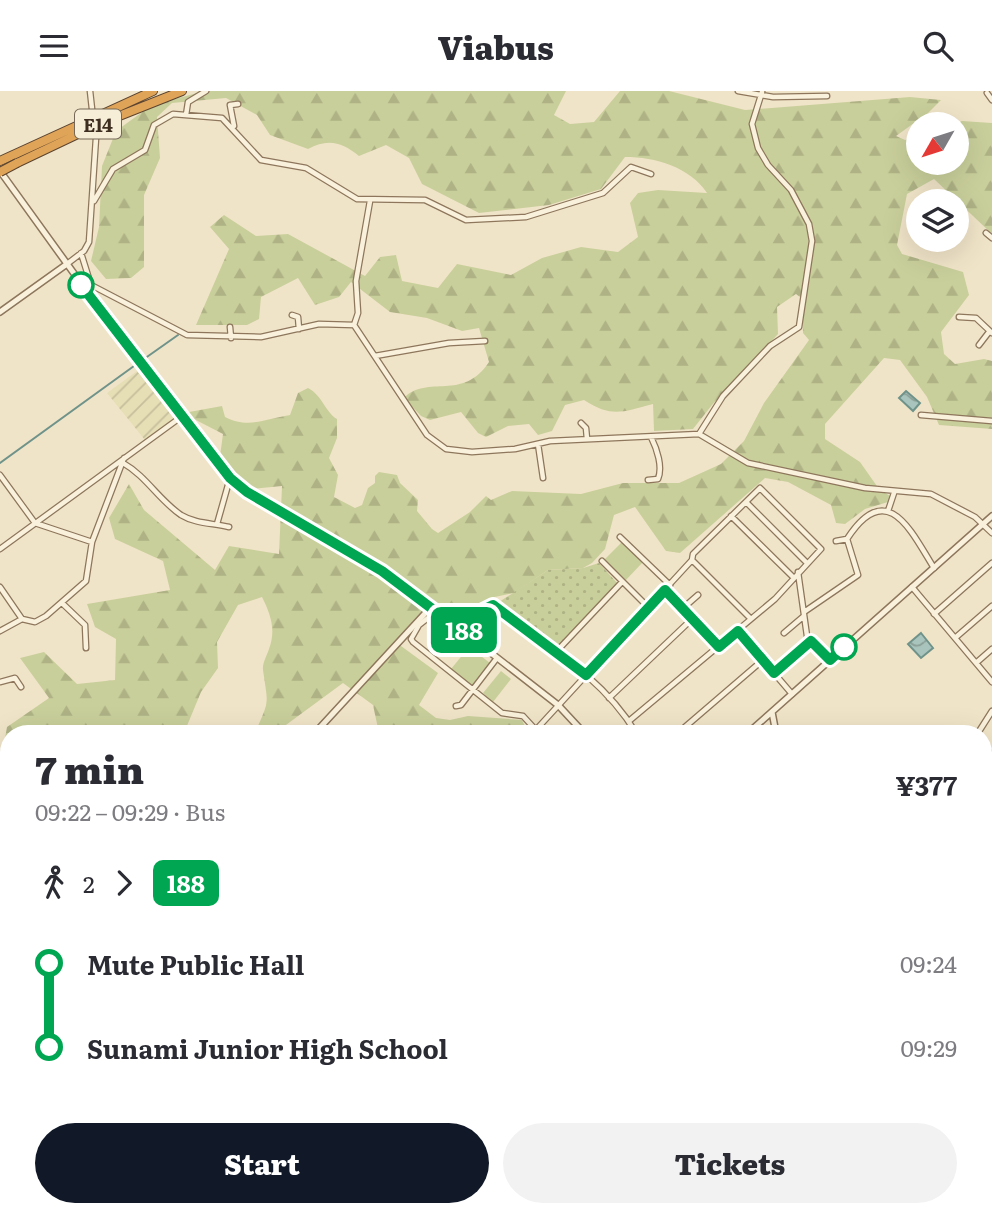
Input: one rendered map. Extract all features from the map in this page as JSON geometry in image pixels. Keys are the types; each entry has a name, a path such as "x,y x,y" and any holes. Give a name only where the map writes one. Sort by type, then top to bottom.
{"highway":[{"name":"E14","path":"0,161 153,91"},
{"name":"E14","path":"0,171 120,114 182,91"}],"street":[{"path":"90,91 93,109"},
{"path":"186,115 188,102 206,91"},
{"path":"738,91 802,98 827,96"},
{"path":"699,434 723,396 770,346 799,327 804,279 813,252 810,230 791,190 768,165 758,148 752,124 754,110 762,93"},
{"path":"987,93 992,100"},
{"path":"236,130 230,107 231,103 238,104"},
{"path":"94,201 113,169 145,150 154,125 165,116 222,118 261,160 306,168 347,194 370,201 398,198 425,200 458,218 500,220 526,217 603,193 631,167 651,174"},
{"path":"0,312 88,246 94,201 96,138"},
{"path":"0,171 66,264 230,478 247,492 382,571 558,705 577,725"},
{"path":"354,325 358,313 356,281 370,201"},
{"path":"986,233 992,238"},
{"path":"81,253 91,285 187,335 261,337 318,324 354,325"},
{"path":"292,315 298,317 299,329"},
{"path":"959,317 976,318 991,332 979,345"},
{"path":"354,325 421,426 438,445 453,451 472,452 538,444 562,437 587,439 699,434 748,463 894,493 931,494 984,524 992,533"},
{"path":"230,327 231,338"},
{"path":"375,356 449,343 485,341"},
{"path":"921,415 992,421"},
{"path":"0,549 181,417"},
{"path":"581,423 586,428 587,439"},
{"path":"648,480 659,479 660,475 657,450 651,437"},
{"path":"538,444 543,478"},
{"path":"124,461 152,490 181,514 197,522 229,527"},
{"path":"0,631 22,619 39,621 86,581 92,542 124,461"},
{"path":"0,475 35,523 92,542"},
{"path":"217,524 230,478"},
{"path":"540,725 670,585 692,560 693,554 760,488 821,549 738,631 629,721"},
{"path":"888,510 894,493"},
{"path":"746,502 807,563"},
{"path":"836,541 847,539 874,513 888,510 908,525 934,568"},
{"path":"731,516 793,577"},
{"path":"757,725 992,516"},
{"path":"620,537 670,585"},
{"path":"784,633 804,614 859,573 847,539"},
{"path":"692,560 751,619"},
{"path":"601,561 648,607"},
{"path":"934,614 992,563"},
{"path":"798,572 807,636 830,660"},
{"path":"556,652 622,582"},
{"path":"0,587 22,619"},
{"path":"912,587 992,682"},
{"path":"665,590 719,647"},
{"path":"682,608 698,595"},
{"path":"62,603 85,625 86,648"},
{"path":"463,632 483,610 493,605 586,675 631,725"},
{"path":"956,638 992,606"},
{"path":"434,609 419,625 411,641 502,713 525,717 530,725"},
{"path":"323,725 434,609"},
{"path":"609,698 692,619"},
{"path":"738,631 792,694"},
{"path":"774,673 811,641"},
{"path":"976,663 992,649"},
{"path":"456,706 461,705 496,658"},
{"path":"687,725 763,660"},
{"path":"0,682 15,678 21,687"},
{"path":"772,712 774,725"}],"shaded area":[{"path":"137,371 174,418 145,440 107,393"}],"green space":[{"path":"205,91 566,91 554,115 570,124 594,122 620,91 669,91 745,110 910,97 941,100 929,112 906,112 906,129 896,136 906,140 906,175 970,175 970,122 992,123 992,234 969,212 969,189 945,189 934,179 916,189 906,189 897,245 902,254 963,272 969,295 941,332 944,354 955,364 984,359 992,361 992,429 939,425 927,397 900,360 884,358 825,424 825,439 860,462 879,489 890,496 888,502 865,509 845,524 836,523 831,505 788,482 765,478 680,553 666,551 635,507 614,515 605,549 583,568 548,570 514,593 490,598 460,614 435,602 413,621 405,632 401,646 438,673 419,705 436,718 450,720 468,716 522,720 524,725 377,725 373,705 343,683 286,725 258,725 266,702 263,668 272,635 270,616 262,597 238,605 217,642 218,668 201,692 187,725 10,725 49,698 20,658 44,652 77,684 115,680 116,639 95,627 87,604 170,590 163,561 115,539 109,518 129,484 144,510 215,570 229,546 279,554 282,486 252,489 220,456 223,434 190,417 189,412 222,406 225,417 234,421 264,421 290,415 298,393 308,388 337,419 337,438 329,458 338,475 334,497 355,508 362,505 368,488 375,483 375,476 379,472 397,475 400,483 418,500 417,511 438,533 470,512 486,496 491,500 512,491 581,494 623,483 679,483 721,464 744,441 764,403 809,340 803,333 802,299 796,294 777,307 778,334 693,429 654,431 653,404 617,412 602,409 584,400 565,405 552,431 538,435 529,424 508,426 486,437 478,433 461,412 430,420 421,416 404,398 413,391 457,385 479,374 489,362 479,328 462,331 427,318 390,312 351,282 339,297 315,305 298,278 261,297 259,319 247,325 196,325 229,249 210,227 224,215 256,236 288,234 365,276 380,257 396,255 402,281 438,288 457,264 511,275 542,258 581,247 618,252 638,237 630,203 638,193 658,190 707,193 691,176 671,165 625,157 601,189 549,205 479,213 422,184 409,158 386,145 359,156 347,147 335,143 322,143 308,149 270,135 257,115 226,98 172,103 157,117 160,158 144,195 144,267 131,278 106,279 91,261 99,227 102,166 116,131 152,105"},
{"path":"622,542 643,562 625,581 604,560"},
{"path":"599,563 618,584 556,648 496,604 548,570 583,568"},
{"path":"469,647 490,663 472,686 451,669"},
{"path":"501,671 511,679 493,702 483,693"}],"water":[{"path":"906,391 920,403 913,411 899,398"},
{"path":"921,633 933,648 921,658 908,644"}],"waterway":[{"path":"144,359 178,335"},
{"path":"0,463 134,366"}],"bus line":[{"name":"188","path":"81,285 230,478 247,492 382,571 463,632 483,610 493,605 586,675 665,590 719,647 738,631 774,673 811,641 830,660 844,647"}]}
